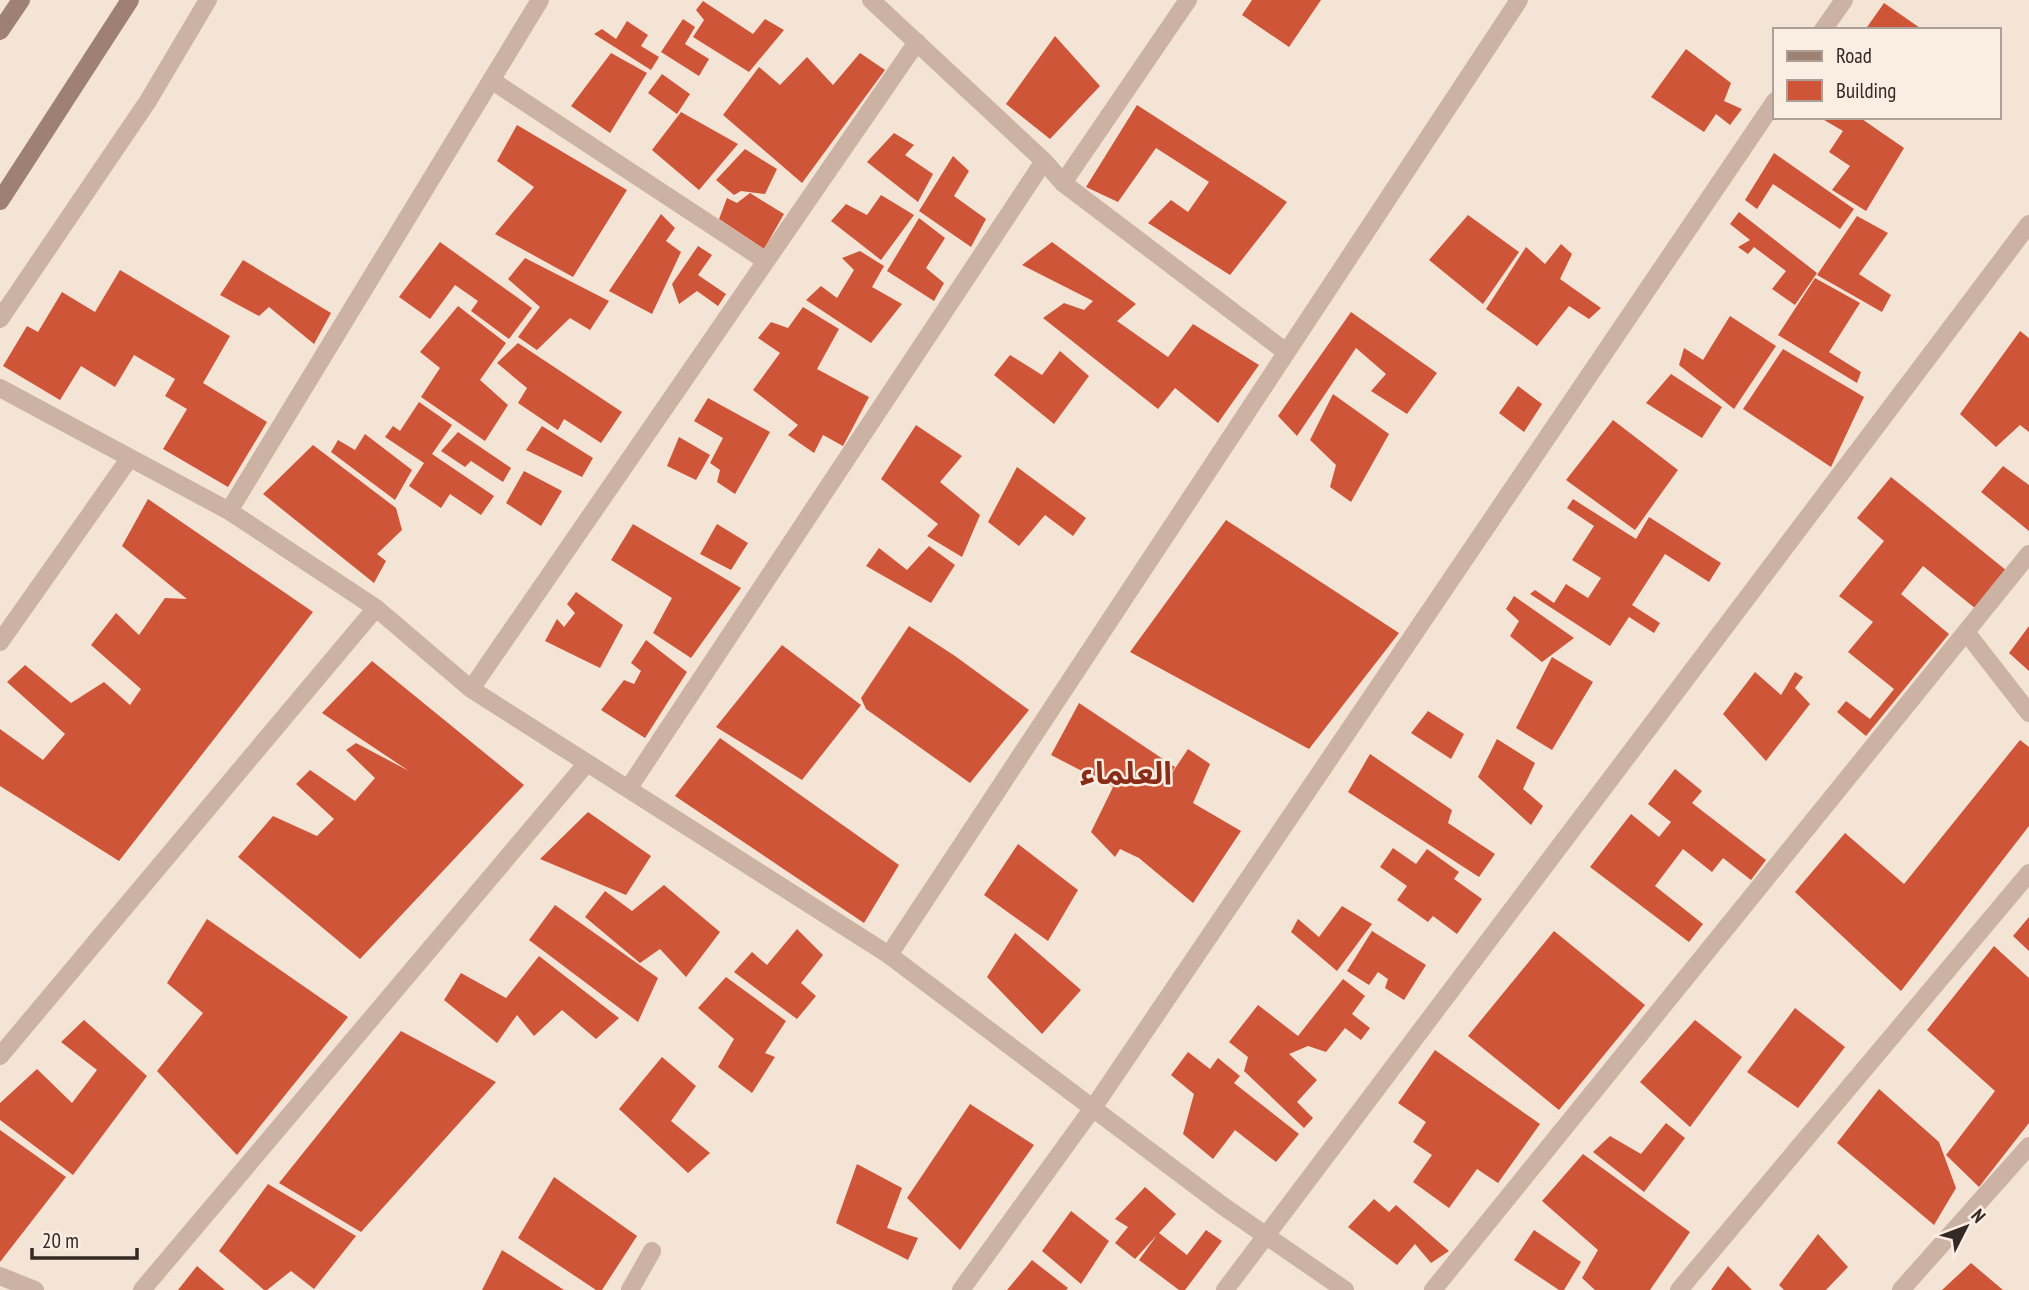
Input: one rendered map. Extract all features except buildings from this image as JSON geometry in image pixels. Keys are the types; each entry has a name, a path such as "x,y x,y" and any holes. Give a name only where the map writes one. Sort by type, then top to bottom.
{"main road":[{"path":"0,31 21,0"},
{"path":"0,201 130,0"}],"street":[{"path":"0,319 148,101 208,0"},
{"path":"229,511 540,0"},
{"path":"871,0 1044,161 1063,183 1286,352"},
{"path":"1063,183 1188,0"},
{"path":"889,955 1520,0"},
{"path":"1824,28 1843,0"},
{"path":"471,689 917,42"},
{"path":"491,80 766,261"},
{"path":"961,1290 1093,1108 1773,104"},
{"path":"628,789 1044,161"},
{"path":"1225,1290 2029,224"},
{"path":"0,388 229,511 376,608 471,689 889,955 1266,1236 1345,1290"},
{"path":"0,642 129,459"},
{"path":"1433,1290 2029,554"},
{"path":"0,1056 376,608"},
{"path":"1966,632 2029,713"},
{"path":"142,1290 587,763"},
{"path":"1679,1290 2029,873"},
{"path":"1901,1290 2029,1146"},
{"path":"630,1290 652,1251"},
{"path":"0,1276 35,1290"}],"district":[{"name":"العلماء","path":"1126,773"}]}
